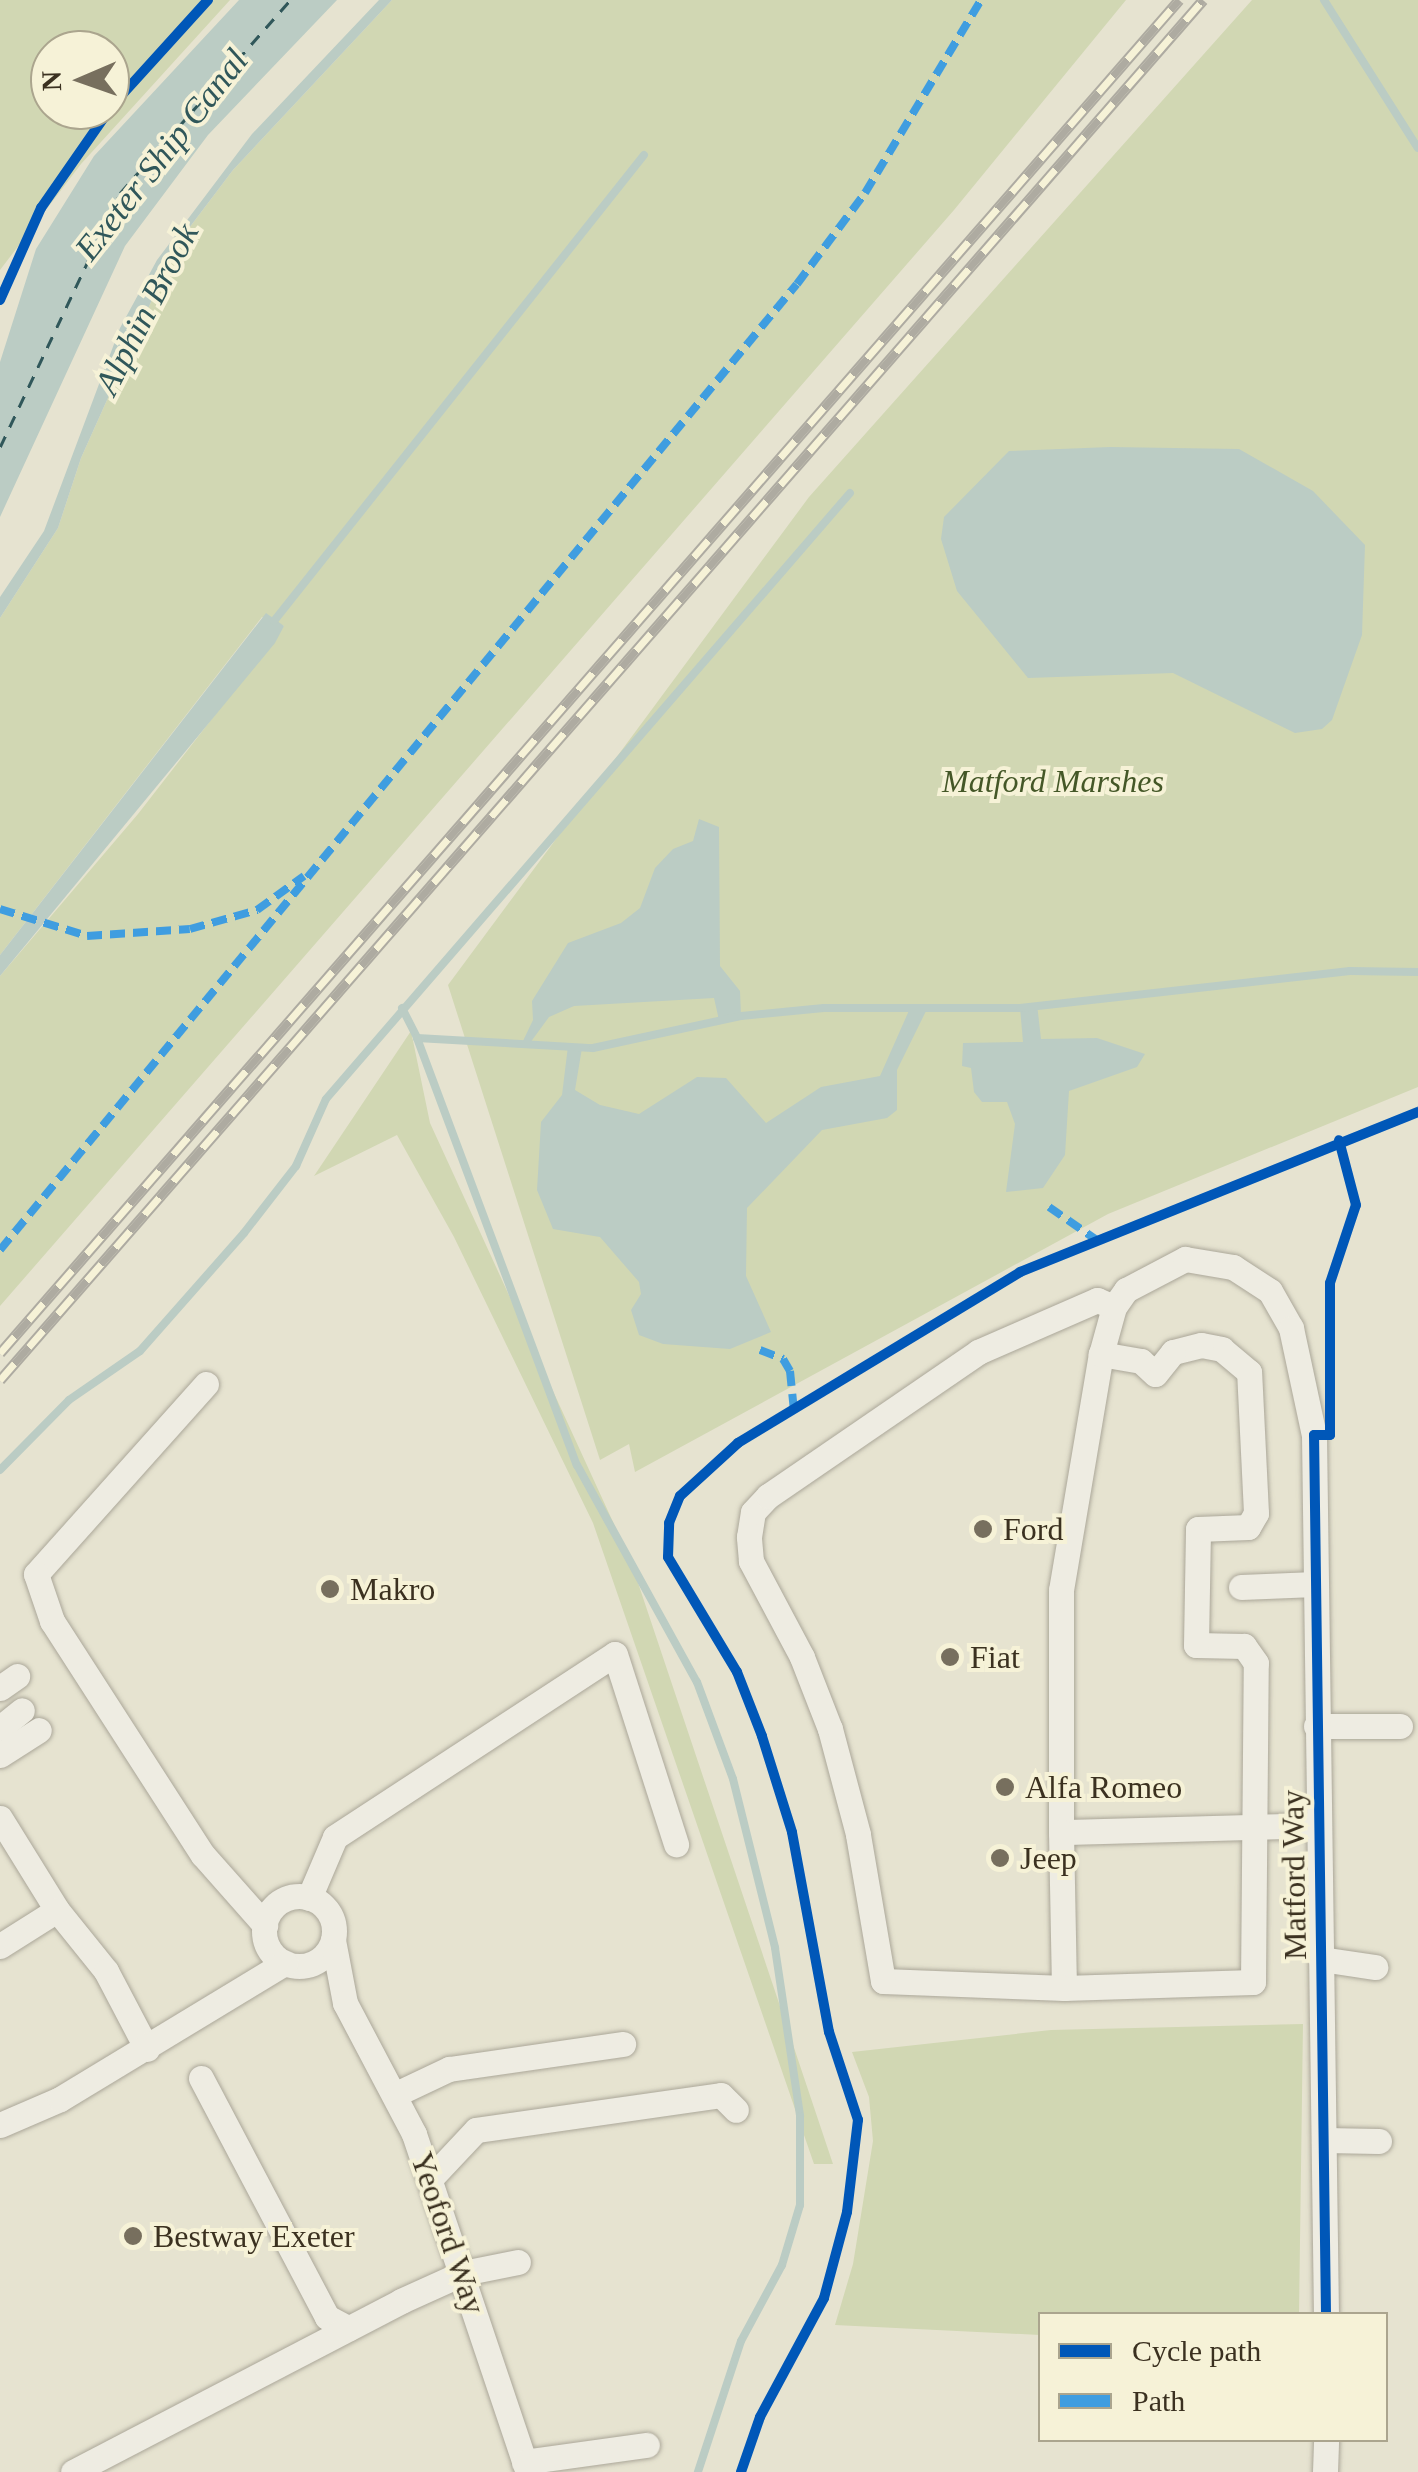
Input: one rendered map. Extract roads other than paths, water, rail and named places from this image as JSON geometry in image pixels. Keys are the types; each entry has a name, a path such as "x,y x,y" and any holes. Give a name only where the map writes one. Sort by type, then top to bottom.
{"street":[{"name":"Matford Way","path":"1114,1307 1126,1290 1163,1266 1185,1259 1233,1267 1270,1291 1291,1328 1314,1435 1326,2312"},
{"path":"1064,1988 1062,1580 1102,1354 1114,1307 1097,1300 978,1352 890,1409 768,1496 753,1512 751,1561 802,1657 830,1729 858,1834 883,1982 1064,1988 1254,1982 1252,1649 1196,1645 1198,1529 1248,1526 1256,1513 1249,1372 1222,1349 1201,1346 1173,1352 1155,1374 1141,1362 1102,1354"},
{"path":"206,1384 36,1574 52,1621 203,1855 231,1884 291,1964 345,2003"},
{"path":"1241,1587 1315,1584"},
{"path":"309,1898 336,1837 616,1654 676,1844"},
{"path":"0,1728 22,1710"},
{"path":"1316,1726 1400,1726"},
{"path":"0,1755 40,1730"},
{"path":"1061,1832 1318,1825"},
{"path":"2,1827 57,1910 106,1971 147,2049"},
{"path":"231,1884 282,1901 309,1898 332,1919 345,2003"},
{"path":"246,1981 282,1901"},
{"path":"0,1946 57,1910"},
{"path":"0,2125 60,2099 147,2049 246,1981 291,1964 320,1960 333,1940"},
{"path":"1321,1959 1375,1967"},
{"name":"Yeoford Way","path":"345,2003 396,2094 430,2179 526,2467"},
{"path":"396,2094 449,2069 623,2044"},
{"path":"200,2078 327,2317 348,2328"},
{"path":"430,2179 476,2130 722,2095 736,2110"},
{"path":"1324,2140 1379,2141"},
{"path":"73,2472 348,2328 464,2273 518,2262"},
{"path":"1325,2472 1326,2442"},
{"path":"526,2467 647,2445"}],"water":[{"name":"Exeter Ship Canal","path":"239,0 337,0 208,135 125,246 0,517 0,362 36,249 94,156 118,130 130,130 130,117"},
{"name":"Alphin Brook","path":"379,0 392,0 233,170 177,244 81,458 58,528 0,618 0,597 44,531 120,328 157,260 252,134"},
{"path":"1110,447 1239,449 1313,491 1365,545 1362,635 1332,720 1322,729 1295,733 1173,673 1028,678 957,591 941,539 944,517 1009,451"},
{"path":"266,613 284,626 275,643 0,976 0,955"},
{"path":"699,819 719,827 720,966 740,991 741,1016 719,1020 714,998 574,1006 549,1017 530,1043 522,1043 533,1020 532,1001 568,943 621,923 640,908 655,868 673,849 693,841"},
{"path":"1037,1004 1041,1039 1097,1038 1145,1054 1137,1067 1069,1091 1065,1155 1043,1188 1006,1192 1015,1124 1007,1102 982,1102 974,1092 971,1068 962,1066 963,1043 1023,1042 1020,1008"},
{"path":"929,1005 897,1070 897,1110 887,1118 822,1130 747,1208 746,1276 771,1332 730,1349 663,1344 639,1335 631,1310 641,1294 639,1282 600,1237 553,1229 537,1190 541,1122 562,1095 568,1046 582,1048 575,1090 600,1105 639,1114 697,1077 726,1078 766,1123 821,1087 880,1076 911,1006"}],"waterway":[{"path":"1324,0 1418,148"},
{"path":"274,621 644,155"},
{"path":"0,1470 69,1400 140,1351 244,1233 296,1166 326,1099 850,493"},
{"path":"402,1008 417,1038 593,1048 741,1016 824,1008 1020,1008 1350,971 1418,972"},
{"path":"417,1038 577,1465 697,1682 733,1779 775,1948 800,2116 800,2205 782,2265 741,2341 698,2472"}],"railway":[{"path":"0,1353 1179,0"},
{"path":"0,1380 1203,0"}],"place":[{"name":"Ford","path":"983,1529"},
{"name":"Makro","path":"330,1589"},
{"name":"Fiat","path":"950,1657"},
{"name":"Alfa Romeo","path":"1005,1787"},
{"name":"Jeep","path":"1000,1858"},
{"name":"Bestway Exeter","path":"133,2236"}],"park label":[{"name":"Matford Marshes","path":"1053,781"}]}
